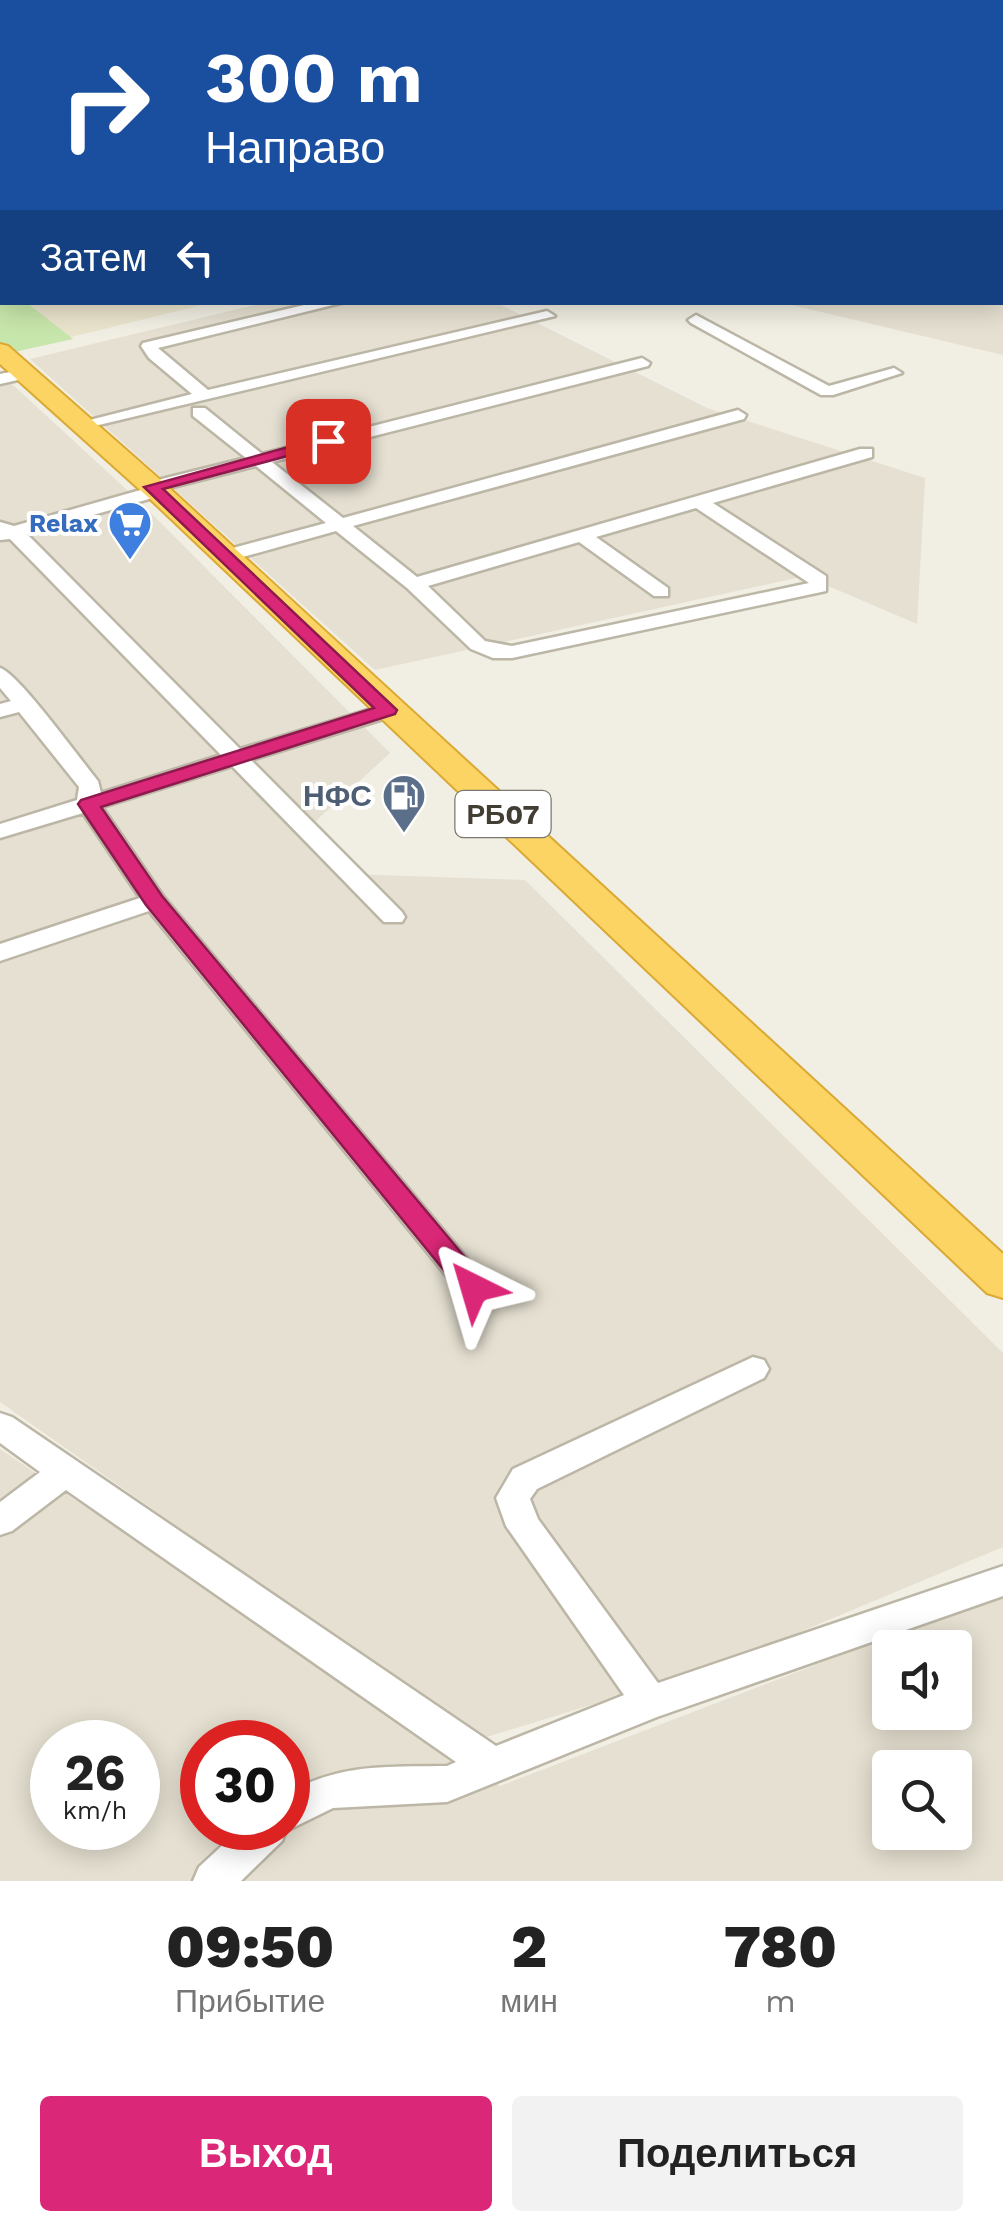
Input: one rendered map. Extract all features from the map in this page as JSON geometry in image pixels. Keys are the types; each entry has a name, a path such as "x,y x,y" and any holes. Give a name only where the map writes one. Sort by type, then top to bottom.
{"highway":[{"name":"РБ07","path":"8,368 82,424 154,489 1003,1281"}],"street":[{"path":"325,305 149,346 258,460 414,584 478,644 493,652 512,652 820,587 819,580 697,501"},
{"path":"82,424 202,404 546,316"},
{"path":"696,320 826,392 894,373"},
{"path":"393,917 4,532 258,460 642,364"},
{"path":"225,556 738,415"},
{"path":"414,584 866,453"},
{"path":"580,534 660,592"},
{"path":"0,674 90,786 88,804 154,900 474,1288"},
{"path":"0,711 26,703"},
{"path":"0,831 388,710"},
{"path":"0,953 154,900"},
{"path":"650,1702 522,1526 513,1498 525,1479 752,1369"},
{"path":"0,1426 490,1764"},
{"path":"0,1521 66,1471"},
{"path":"310,1801 327,1791 360,1786 448,1784 650,1702 1003,1581"},
{"path":"213,1881 245,1850"}],"shaded area":[{"path":"11,305 202,305 55,341"},
{"path":"255,305 501,305 707,408 925,478 917,624 805,576 375,670 30,359"},
{"path":"791,305 1003,305 1003,355"},
{"path":"0,373 139,501 390,753 305,831 345,874 525,880 1003,1353 1003,1547 721,1665 480,1739 0,1402"},
{"path":"0,1449 500,1786 872,1643 872,1730 972,1730 972,1630 907,1630 1003,1593 1003,1881 0,1881"}],"green space":[{"path":"0,305 30,305 73,339 5,354 0,349"}],"place":[{"name":"Relax","path":"130,561"},
{"name":"НФС","path":"404,834"}],"route":[{"path":"328,441 152,487 388,710 88,804 154,900 474,1288"}]}
